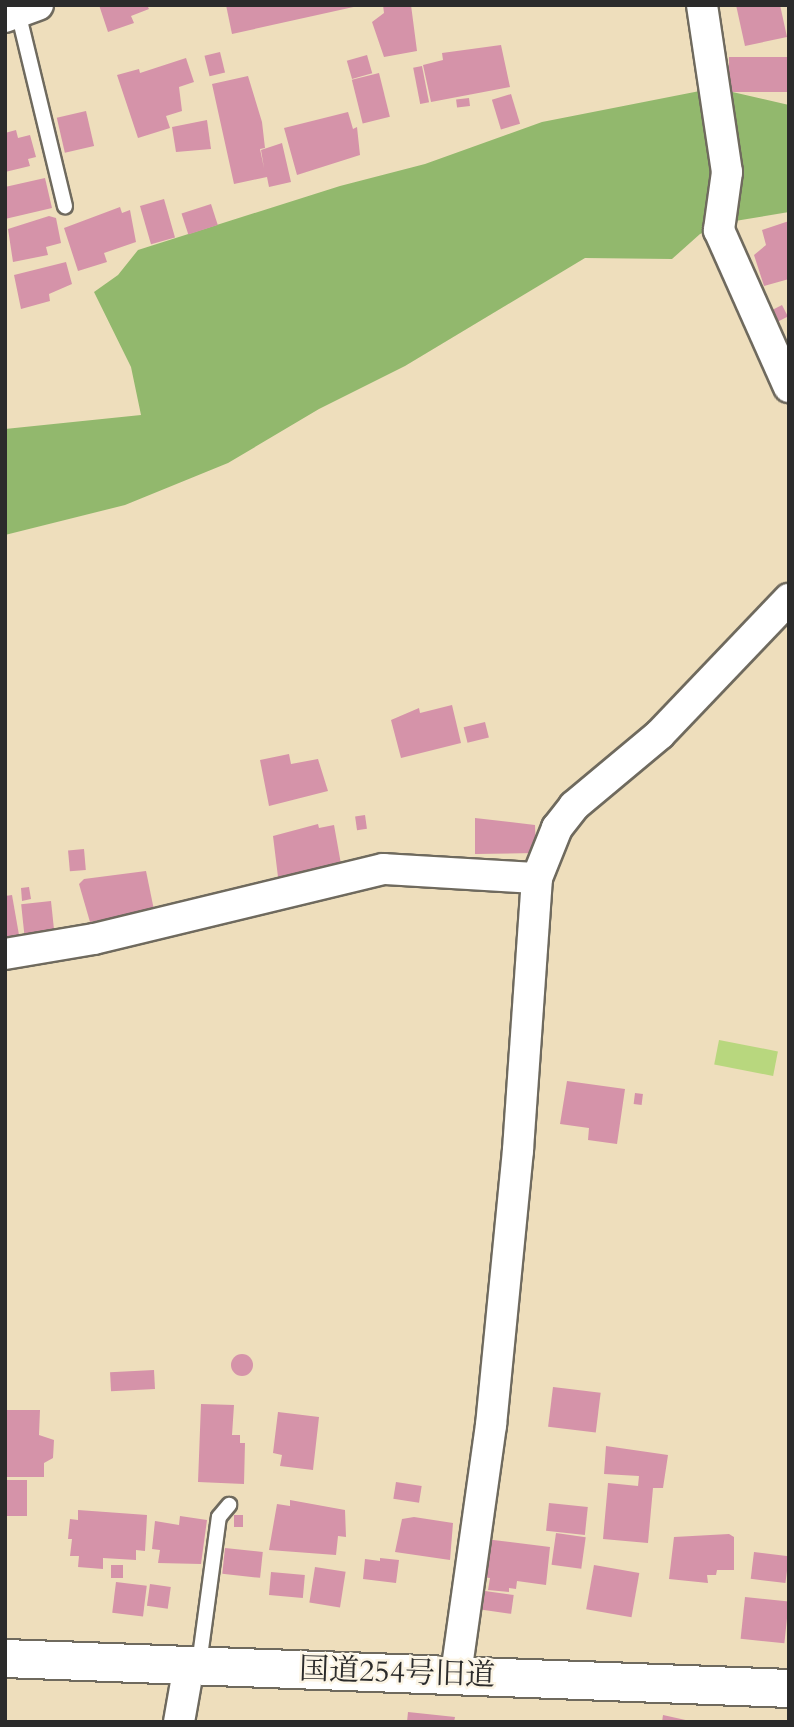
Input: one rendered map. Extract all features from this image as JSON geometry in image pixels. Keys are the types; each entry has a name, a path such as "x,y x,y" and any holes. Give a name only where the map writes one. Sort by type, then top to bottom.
{"street":[{"path":"702,5 727,172 719,230 789,387"},
{"path":"456,1675 492,1411 518,1150 537,878 557,828 574,806 660,734 789,599"},
{"path":"5,954 94,939 384,869 537,878"},
{"name":"国道254号旧道","path":"5,1658 789,1688"},
{"path":"179,1722 194,1665"}],"lane":[{"path":"20,11 65,206"},
{"path":"194,1665 219,1517 229,1505"}],"green space":[{"path":"715,88 789,105 789,212 735,221 700,234 672,259 585,258 405,366 319,409 228,463 125,505 5,535 5,429 141,415 131,367 94,292 118,275 138,250 340,186 425,164 542,122"},
{"path":"719,1040 778,1051 773,1076 714,1065"}],"building":[{"path":"99,5 147,5 149,9 131,16 134,23 108,32"},
{"path":"226,5 358,5 358,6 232,34"},
{"path":"383,5 411,5 417,51 384,57 372,22 384,13"},
{"path":"736,5 780,5 787,37 745,46"},
{"path":"501,45 510,87 431,102 423,65 443,60 442,53"},
{"path":"220,52 225,72 210,76 204,56"},
{"path":"367,55 372,73 352,79 347,61"},
{"path":"729,57 789,57 789,92 729,92"},
{"path":"186,58 194,82 179,87 182,111 166,116 170,128 138,138 117,75 139,69 140,73"},
{"path":"422,66 429,102 420,104 413,68"},
{"path":"379,73 390,117 363,123 352,80"},
{"path":"248,76 262,122 265,148 260,149 264,168 261,150 282,143 291,182 269,187 267,177 234,184 212,84"},
{"path":"511,94 520,124 501,129 492,100"},
{"path":"469,98 470,106 457,108 456,100"},
{"path":"86,111 94,146 65,153 57,118"},
{"path":"348,112 353,129 357,127 360,155 297,175 284,128"},
{"path":"207,120 211,149 176,152 172,127"},
{"path":"16,130 18,138 30,135 36,157 28,159 30,166 5,172 5,133"},
{"path":"45,178 52,208 5,219 5,187"},
{"path":"164,199 175,237 151,244 140,206"},
{"path":"211,204 218,225 188,235 182,214"},
{"path":"120,207 122,213 130,210 136,242 104,253 107,262 78,271 64,228"},
{"path":"49,216 56,218 61,243 46,247 48,255 13,262 8,229"},
{"path":"789,221 789,279 764,286 754,255 766,245 762,230"},
{"path":"66,262 72,284 49,294 50,301 21,309 14,275"},
{"path":"782,305 788,317 774,324 768,312"},
{"path":"452,705 461,743 401,758 391,720 419,708 420,713"},
{"path":"485,722 489,738 468,743 464,727"},
{"path":"289,754 291,764 318,759 328,791 269,806 260,760"},
{"path":"365,815 367,829 357,830 355,816"},
{"path":"475,818 535,825 536,853 475,854"},
{"path":"318,824 319,828 334,825 341,864 278,877 273,836"},
{"path":"84,849 86,870 70,871 68,850"},
{"path":"146,871 154,910 90,922 79,884 84,879"},
{"path":"29,887 31,899 22,901 21,888"},
{"path":"12,895 19,935 5,938 5,896"},
{"path":"51,901 54,932 24,935 21,904"},
{"path":"567,1081 625,1089 617,1144 588,1140 589,1128 560,1124"},
{"path":"635,1093 643,1094 642,1105 634,1104"},
{"path":"238,1354 246,1354 253,1361 253,1369 246,1376 238,1376 231,1369 231,1361"},
{"path":"154,1370 155,1389 111,1391 110,1372"},
{"path":"553,1387 601,1393 596,1433 548,1427"},
{"path":"201,1404 234,1405 232,1435 240,1435 240,1443 245,1443 244,1484 198,1482"},
{"path":"5,1410 40,1410 39,1435 54,1440 53,1458 44,1463 44,1477 5,1477"},
{"path":"278,1412 319,1417 313,1470 280,1466 282,1455 273,1453"},
{"path":"606,1446 668,1455 663,1488 653,1488 648,1543 603,1539 608,1483 638,1486 639,1476 604,1474"},
{"path":"5,1480 27,1480 27,1516 5,1516"},
{"path":"396,1482 422,1486 419,1503 393,1499"},
{"path":"290,1500 345,1510 346,1537 338,1536 336,1555 269,1550 277,1504 290,1506"},
{"path":"549,1503 588,1507 585,1535 546,1531"},
{"path":"78,1510 147,1515 145,1551 136,1550 136,1560 103,1558 103,1569 78,1567 79,1556 70,1556 72,1539 68,1539 70,1519 78,1520"},
{"path":"234,1515 243,1515 243,1527 234,1527"},
{"path":"180,1516 207,1520 201,1564 158,1563 160,1550 152,1549 155,1521 179,1525"},
{"path":"414,1517 453,1523 450,1560 395,1552 402,1519"},
{"path":"556,1533 586,1537 581,1569 552,1565"},
{"path":"729,1534 734,1537 734,1570 717,1570 716,1575 707,1575 708,1583 669,1579 674,1537"},
{"path":"485,1539 550,1547 546,1585 517,1581 516,1589 509,1588 509,1592 488,1590 490,1578 480,1577"},
{"path":"225,1548 263,1552 260,1578 222,1574"},
{"path":"754,1552 789,1556 785,1583 751,1579"},
{"path":"380,1558 399,1560 396,1583 363,1579 365,1559 380,1561"},
{"path":"111,1565 123,1565 123,1578 111,1578"},
{"path":"594,1565 639,1573 631,1617 586,1609"},
{"path":"315,1567 346,1572 340,1607 309,1603"},
{"path":"271,1572 305,1575 303,1598 269,1595"},
{"path":"116,1582 147,1586 143,1617 112,1613"},
{"path":"150,1584 171,1587 168,1609 147,1606"},
{"path":"485,1591 514,1595 511,1614 482,1610"},
{"path":"745,1597 789,1602 784,1643 741,1639"},
{"path":"408,1712 455,1717 454,1722 407,1722"},
{"path":"663,1715 690,1721 690,1722 662,1722"}]}
